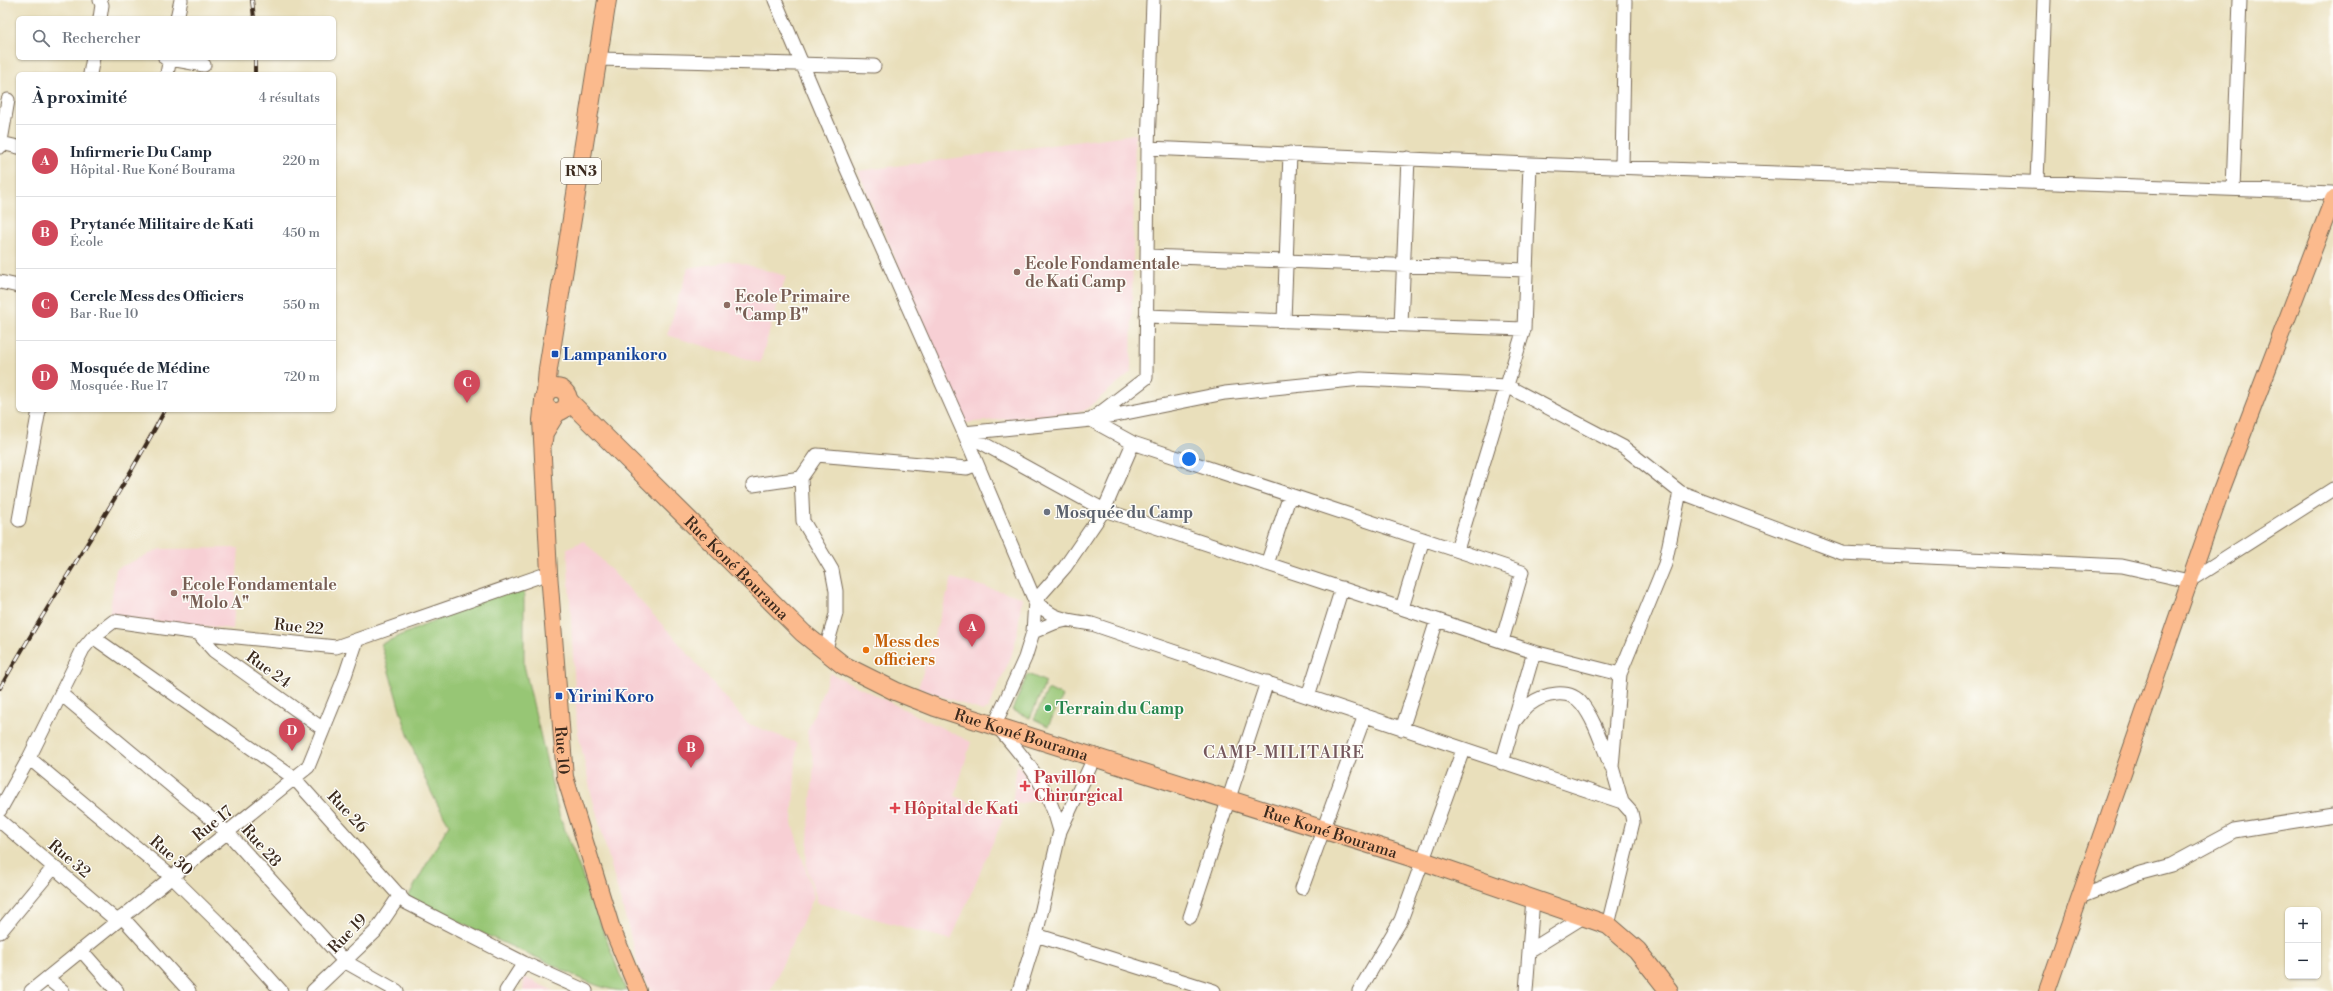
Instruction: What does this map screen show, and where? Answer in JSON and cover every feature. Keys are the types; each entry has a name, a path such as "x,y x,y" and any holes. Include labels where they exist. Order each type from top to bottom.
{"highway":[{"name":"Rue Koné Bourama","path":"544,396 607,0"},
{"name":"Rue Koné Bourama","path":"553,342 555,363 563,404 592,425 825,652 843,665 895,691 935,707 995,724 1422,861 1608,925 1620,933 1637,950 1668,991"},
{"path":"544,396 555,388 563,404"}],"main road":[{"path":"2047,991 2189,581 2240,440 2333,199"},
{"name":"Rue 10","path":"544,396 541,420 549,573 565,777 611,926 638,991"},
{"name":"Rue 10","path":"543,450 546,433 563,404"}],"street":[{"path":"100,0 102,5 100,16"},
{"path":"178,16 181,0"},
{"path":"775,0 964,433 1035,600 1046,612 1069,620 1092,624 1267,682 1502,764 1622,802"},
{"path":"1091,420 1146,378 1148,148 1153,0"},
{"path":"1622,166 1625,0"},
{"path":"2037,182 2044,0"},
{"path":"2233,189 2240,0"},
{"path":"598,59 874,66"},
{"path":"90,72 93,60"},
{"path":"167,72 168,60"},
{"path":"178,60 204,65"},
{"path":"8,100 0,145 16,147"},
{"path":"1148,148 1530,164 1622,166 2333,193"},
{"path":"1284,321 1290,153"},
{"path":"1402,325 1408,158"},
{"path":"1457,550 1524,329 1530,164"},
{"path":"1147,256 1526,270"},
{"path":"0,282 16,286"},
{"path":"1146,316 1524,329"},
{"path":"964,433 1091,420 1225,394 1361,379 1507,386 1623,446 1680,492 1842,553 2122,566 2189,581 2333,489"},
{"path":"19,520 39,412"},
{"path":"1091,420 1133,443 1522,572 1502,641"},
{"path":"964,433 1104,510 1534,652 1620,674"},
{"path":"1060,831 1049,795 1026,760 995,724 1025,658 1033,632 1035,600 1065,567 1104,510 1133,443"},
{"path":"825,652 836,614 836,591 832,570 803,521 801,478 817,455 966,468 977,464"},
{"path":"753,485 801,478"},
{"path":"1612,767 1620,674 1665,564 1680,492"},
{"path":"1268,564 1290,495"},
{"path":"1402,608 1423,539"},
{"name":"Rue 22","path":"0,810 29,758 83,649 93,637 114,621 198,633 336,647 549,573"},
{"path":"1309,692 1342,588"},
{"path":"1033,632 1054,623 1069,620"},
{"path":"1402,729 1436,620"},
{"name":"Rue 24","path":"198,633 214,651 323,729"},
{"name":"Rue 26","path":"93,637 294,778 405,902 524,964 586,991"},
{"name":"Rue 17","path":"31,991 308,767 357,640"},
{"path":"1502,764 1534,652"},
{"path":"1190,917 1267,682"},
{"path":"1514,724 1530,704 1553,693 1567,694 1581,703 1591,718 1612,767 1622,802 1631,812 1633,822 1608,925"},
{"name":"Rue 28","path":"61,694 227,832 344,961 397,991"},
{"path":"1302,888 1365,716"},
{"path":"1359,991 1401,920 1463,750"},
{"path":"1019,991 1036,935 1060,831 1095,756"},
{"name":"Rue 30","path":"29,758 172,876 230,934 281,991"},
{"path":"1055,811 1070,808"},
{"path":"2080,896 2141,873 2170,865 2234,831 2333,815"},
{"name":"Rue 32","path":"0,821 54,867 120,919 189,991"},
{"path":"0,932 54,867"},
{"name":"Rue 19","path":"313,991 375,932 400,895"},
{"path":"1526,991 1533,898"},
{"path":"1529,951 1585,916"},
{"path":"1036,935 1214,991"},
{"path":"81,950 116,991"},
{"path":"506,991 524,964"},
{"path":"515,991 516,975"},
{"path":"47,978 63,991"},
{"path":"1178,980 1187,991"}],"shaded area":[{"name":"Ecole Fondamentale de Kati Camp","path":"1135,134 1131,372 1084,411 965,423 858,171"},
{"name":"Ecole Primaire \"Camp B\"","path":"734,261 786,276 760,363 667,335 688,268"},
{"path":"584,541 672,635 747,723 797,743 792,823 814,897 770,991 651,991 640,971 591,793 577,727 567,548"},
{"name":"Ecole Fondamentale \"Molo A\"","path":"239,548 233,629 109,617 116,569 160,549"},
{"path":"952,578 1022,597 1017,636 1011,657 988,709 983,711 918,688"},
{"name":"Hôpital de Kati","path":"830,673 971,742 955,796 1003,819 951,940 818,903 806,866 814,762 807,732"},
{"name":"Pavillon Chirurgical","path":"1017,764 1038,791 1041,799 1012,805"},
{"path":"524,977 554,991 523,991"}],"green space":[{"path":"524,582 524,665 559,814 626,991 606,988 586,981 460,923 408,897 449,824 426,781 417,759 401,713 381,644"},
{"path":"1028,674 1046,682 1030,718 1012,710"},
{"name":"Terrain du Camp","path":"1048,689 1063,696 1048,726 1034,719"}],"railway":[{"path":"252,0 254,16"},
{"path":"255,60 255,72"},
{"path":"0,688 41,618 126,480 164,412"}],"place":[{"name":"Ecole Fondamentale de Kati Camp","path":"1017,272"},
{"name":"Ecole Primaire \"Camp B\"","path":"727,305"},
{"name":"Lampanikoro","path":"555,354"},
{"name":"Cercle Mess des Officiers","path":"467,403"},
{"name":"Mosquée du Camp","path":"1047,512"},
{"name":"Ecole Fondamentale \"Molo A\"","path":"174,593"},
{"name":"Infirmerie Du Camp","path":"972,647"},
{"name":"Mess des officiers","path":"866,650"},
{"name":"Yirini Koro","path":"559,696"},
{"name":"Terrain du Camp","path":"1048,708"},
{"name":"Mosquée de Médine","path":"292,751"},
{"name":"Prytanée Militaire de Kati","path":"691,768"},
{"name":"Pavillon Chirurgical","path":"1025,786"},
{"name":"Hôpital de Kati","path":"895,808"}],"district":[{"name":"CAMP-MILITAIRE","path":"1284,752"}]}
